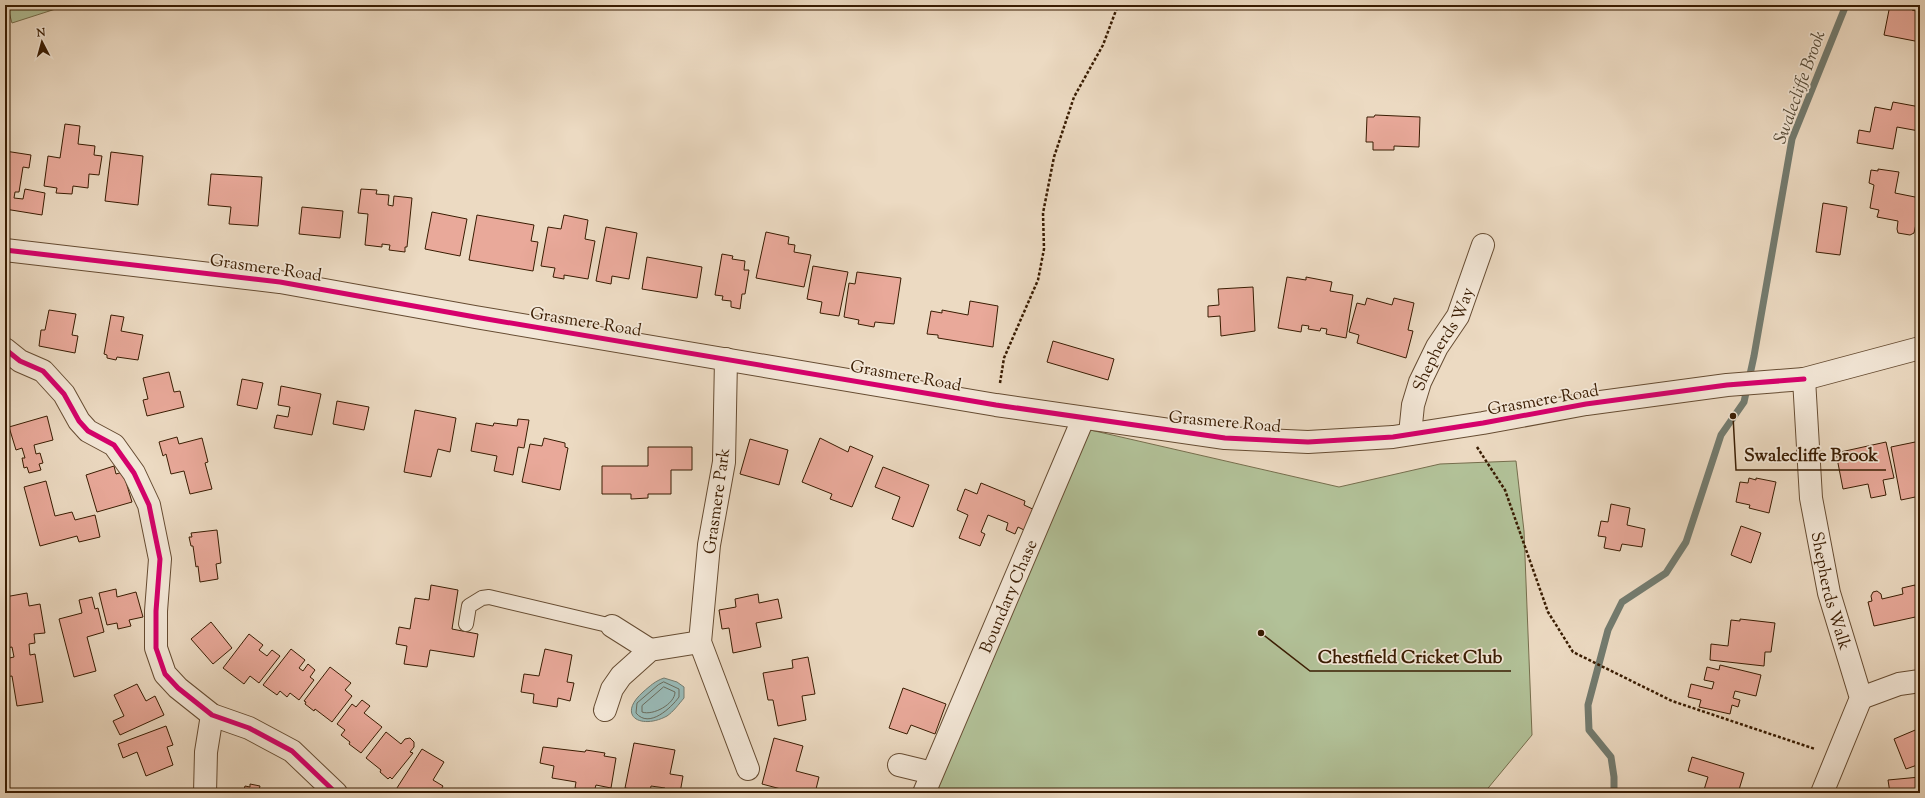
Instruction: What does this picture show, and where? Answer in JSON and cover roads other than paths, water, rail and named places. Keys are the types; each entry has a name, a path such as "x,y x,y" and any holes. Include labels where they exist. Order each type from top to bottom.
{"street":[{"name":"Shepherds Way","path":"1410,434 1413,405 1420,382 1437,347 1458,316 1483,245"},
{"name":"Grasmere Road","path":"5,250 280,282 475,317 726,358 996,405 1083,419 1225,438 1308,442 1393,437 1586,404 1727,386 1804,379 1920,348"},
{"path":"5,349 20,361 42,371 64,394 83,426 88,431 114,445 134,473 149,505 160,559 156,611 156,648 165,674 178,688 212,715 249,728 292,751 336,793"},
{"name":"Grasmere Park","path":"726,358 724,462 709,545 700,642 748,769"},
{"name":"Shepherds Walk","path":"1804,379 1813,505 1829,593 1861,698"},
{"name":"Boundary Chase","path":"899,765 928,783 1083,419"},
{"path":"612,626 650,650"},
{"path":"605,710 612,689 621,676 650,650 700,642"},
{"path":"1822,793 1861,698 1899,684 1920,681"},
{"path":"205,793 206,752 212,715"}],"lane":[{"path":"466,624 469,606 482,598 489,597 612,626"}],"water":[{"path":"664,678 677,682 684,687 684,698 667,716 648,722 635,718 632,714 632,708 635,700 650,686"}],"waterway":[{"name":"Swalecliffe Brook","path":"1614,793 1614,777 1611,757 1589,730 1588,705 1608,630 1622,602 1666,573 1686,542 1721,435 1744,402 1754,356 1792,139 1846,5"}],"place":[{"name":"Swalecliffe Brook","path":"1733,416"},
{"name":"Chestfield Cricket Club","path":"1261,633"}]}
